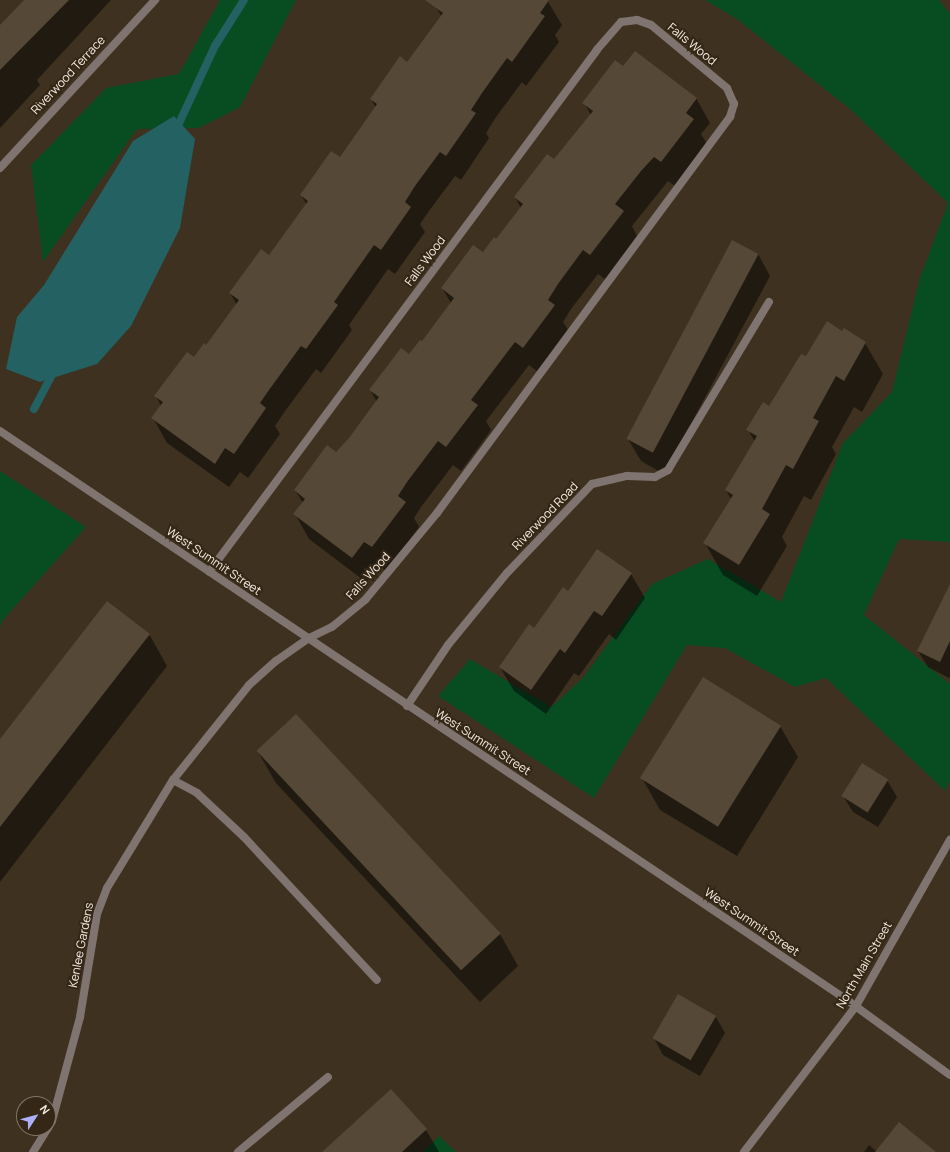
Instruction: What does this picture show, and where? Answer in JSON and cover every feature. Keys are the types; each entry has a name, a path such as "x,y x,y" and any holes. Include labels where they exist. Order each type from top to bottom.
{"street":[{"name":"Riverwood Terrace","path":"0,168 155,0"},
{"name":"Falls Wood","path":"209,572 597,50 621,22 637,20 651,25 728,88 734,104 730,117 437,513 365,600 332,627 307,639"},
{"name":"Riverwood Road","path":"407,706 448,645 507,574 592,484 627,476 655,477 668,470 768,302"},
{"name":"West Summit Street","path":"0,431 307,639 856,1006 950,1075"},
{"name":"Kenlee Gardens","path":"56,1106 80,1017 97,914 107,888 173,780 249,684 307,639"},
{"path":"173,780 197,793 244,838 377,980"},
{"name":"North Main Street","path":"744,1152 856,1006 950,840"},
{"path":"238,1152 328,1077"},
{"name":"Kenlee Gardens","path":"33,1152 43,1136"}],"green space":[{"path":"220,0 296,0 240,107 199,128 137,129 43,262 31,165 106,88 179,74"},
{"path":"705,0 939,0 950,14 950,542 899,539 864,615 950,684 950,780 945,791 826,678 795,687 725,648 687,645 594,798 438,696 470,659 551,707 582,679 652,584 708,559 781,602 843,443 892,392 920,278 948,203 850,109 737,19"},
{"path":"0,471 86,527 2,621 0,629"},
{"path":"439,1136 456,1152 423,1152"}],"water":[{"path":"174,116 195,139 180,228 131,326 97,364 40,382 6,369 17,317 44,285 133,141"}],"building":[{"path":"24,0 69,0 0,70 0,25"},
{"path":"425,0 549,0 540,13 545,16 512,62 507,58 482,93 471,110 476,113 446,156 440,152 415,186 405,202 411,207 381,250 374,245 334,302 338,305 306,349 301,346 269,390 260,403 266,408 234,454 225,448 215,464 151,418 163,402 154,396 187,352 194,357 204,343 206,345 239,300 229,293 261,249 269,255 308,201 300,195 331,151 340,157 377,104 370,99 400,56 407,62 443,13"},
{"path":"635,51 697,98 686,113 694,119 661,162 654,157 615,204 624,211 590,255 583,250 558,284 548,300 555,305 523,348 515,342 471,400 478,405 446,447 438,441 398,496 406,502 372,547 364,542 352,558 293,514 305,499 294,490 327,445 336,452 349,438 379,397 369,390 401,348 409,354 420,340 422,341 454,298 441,288 473,245 483,252 494,237 496,239 523,204 514,197 547,154 554,159 593,111 582,103 615,60 623,66"},
{"path":"732,240 758,254 653,453 626,439"},
{"path":"827,321 842,331 844,328 866,342 844,381 836,376 813,418 819,421 793,469 786,465 762,509 770,514 739,565 703,543 733,495 725,490 757,436 746,430 763,402 769,406 801,354 806,356"},
{"path":"597,549 632,573 602,616 594,611 565,653 560,649 531,690 499,667 529,624 534,628 563,587 568,591"},
{"path":"950,584 950,641 940,662 917,651"},
{"path":"107,601 150,634 0,827 0,739"},
{"path":"703,677 781,726 718,827 640,778"},
{"path":"296,714 501,933 461,970 257,751"},
{"path":"862,763 888,779 868,813 841,796"},
{"path":"678,994 716,1016 691,1060 652,1038"},
{"path":"391,1089 427,1129 402,1152 322,1152"},
{"path":"899,1122 936,1152 875,1152"}],"waterway":[{"path":"175,132 215,46 244,0"},
{"path":"34,409 54,371"}]}
